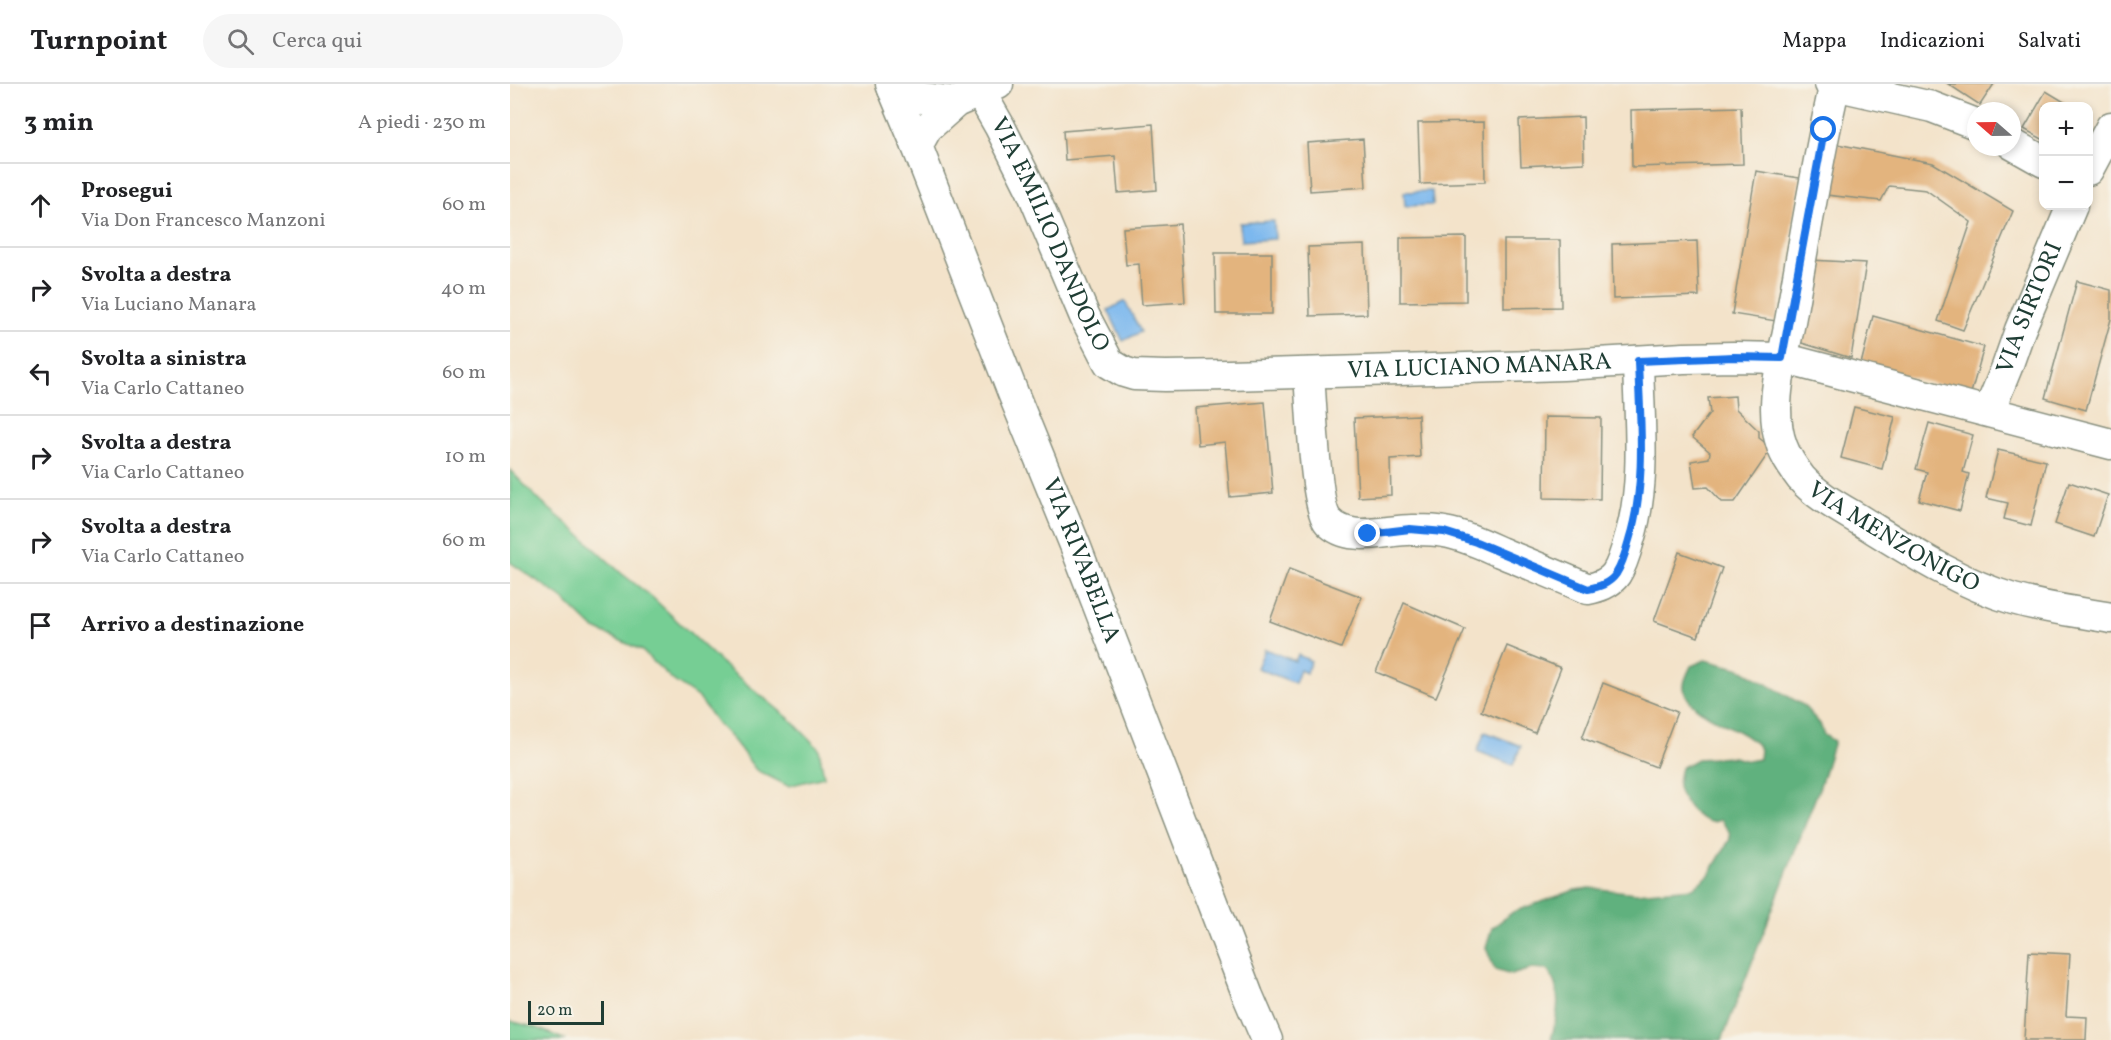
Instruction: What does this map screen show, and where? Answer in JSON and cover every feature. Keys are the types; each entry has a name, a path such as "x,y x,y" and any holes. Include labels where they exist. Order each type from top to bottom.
{"street":[{"path":"1833,84 1932,107 1967,121"},
{"name":"VIA MENZONIGO","path":"1833,84 1782,358 1777,422 1782,446 1801,478 1823,497 1914,554 1982,587 2012,598 2047,607 2111,618"},
{"path":"892,87 914,97 978,93"},
{"name":"VIA RIVABELLA","path":"892,87 1079,556 1267,1040"},
{"path":"917,146 927,128 978,93"},
{"name":"VIA EMILIO DANDOLO","path":"978,93 1000,127 1031,189 1085,317 1109,363 1124,372"},
{"path":"2093,161 2111,127"},
{"path":"2021,149 2039,160"},
{"name":"VIA SIRTORI","path":"1989,411 2070,210"},
{"name":"VIA LUCIANO MANARA","path":"1124,372 1134,375 1165,376 1309,373 1694,357 1782,358 2111,444"},
{"path":"1309,373 1315,456 1322,507 1328,521 1340,529 1368,534 1410,529 1444,532 1476,542 1588,589 1602,586 1616,575 1626,553 1634,526 1639,500 1641,468 1638,361"}],"green space":[{"path":"510,470 541,502 621,573 652,597 726,667 791,720 819,749 824,777 788,786 756,770 699,698 674,681 641,650 593,628 561,597 510,562"},
{"path":"1705,660 1741,669 1803,705 1820,724 1824,735 1834,741 1820,786 1722,1040 1551,1040 1558,1004 1556,986 1552,978 1547,970 1531,969 1511,975 1495,970 1486,948 1492,928 1513,912 1575,890 1590,888 1636,893 1693,888 1709,875 1730,839 1729,831 1720,820 1710,822 1700,818 1686,803 1678,787 1681,768 1697,759 1733,757 1748,761 1759,759 1760,749 1743,734 1695,707 1688,698 1684,688 1687,674 1691,666"},
{"path":"510,1021 537,1028 566,1040 510,1040"}],"water":[{"path":"1432,191 1433,205 1405,206 1404,192"},
{"path":"1274,221 1275,239 1241,241 1240,223"},
{"path":"1125,301 1141,332 1123,341 1108,310"},
{"path":"1265,649 1295,661 1298,655 1311,661 1306,673 1300,670 1295,683 1257,668"},
{"path":"1485,732 1521,746 1513,765 1477,751"}],"building":[{"path":"1948,84 1994,84 1982,102 1975,102"},
{"path":"2046,91 2064,102 2040,102"},
{"path":"2039,103 2039,137 2024,129"},
{"path":"1741,107 1743,164 1632,167 1631,110"},
{"path":"1583,117 1584,163 1521,166 1519,120"},
{"path":"1484,122 1485,182 1420,184 1418,123"},
{"path":"1153,124 1157,190 1118,193 1115,156 1065,160 1063,131"},
{"path":"1363,139 1366,187 1310,191 1307,143"},
{"path":"1837,144 1933,163 2013,211 1963,330 1938,321 1971,222 1926,190 1889,186 1881,201 1826,195"},
{"path":"1756,171 1800,178 1776,321 1732,314"},
{"path":"1180,224 1185,302 1142,305 1139,264 1126,265 1123,228"},
{"path":"1466,237 1466,301 1400,302 1400,238"},
{"path":"1504,240 1560,240 1561,307 1504,308"},
{"path":"1697,241 1699,296 1613,299 1612,244"},
{"path":"1365,245 1367,314 1310,316 1308,247"},
{"path":"1215,253 1272,253 1272,314 1216,314"},
{"path":"1810,260 1866,263 1851,358 1795,341"},
{"path":"2077,281 2111,290 2111,319 2086,410 2045,398"},
{"path":"1873,316 1984,347 1971,393 1861,364"},
{"path":"1735,396 1736,409 1759,431 1759,438 1772,448 1735,502 1722,502 1708,487 1695,488 1691,461 1709,458 1710,452 1692,437 1710,413 1708,398"},
{"path":"1265,402 1273,493 1230,497 1225,442 1198,445 1195,408"},
{"path":"1854,407 1895,417 1882,469 1841,458"},
{"path":"1418,415 1420,457 1390,459 1391,495 1358,497 1354,418"},
{"path":"1545,417 1601,418 1600,499 1544,498"},
{"path":"1929,423 1973,435 1963,472 1969,474 1960,511 1919,500 1927,472 1916,469"},
{"path":"1998,450 2046,461 2031,526 2004,519 2008,503 1986,498"},
{"path":"2069,482 2108,495 2094,537 2055,524"},
{"path":"1679,552 1722,568 1698,637 1654,621"},
{"path":"1289,569 1362,597 1341,648 1270,621"},
{"path":"1404,603 1465,629 1436,697 1376,672"},
{"path":"1507,646 1561,668 1535,733 1481,711"},
{"path":"1603,683 1677,712 1656,767 1582,738"},
{"path":"2029,952 2070,954 2066,1016 2087,1017 2086,1040 2024,1040"}],"route":[{"path":"1368,534 1410,529 1444,532 1476,542 1588,589 1602,586 1616,575 1626,553 1639,500 1641,468 1638,361 1684,358 1782,358 1824,130"}]}
